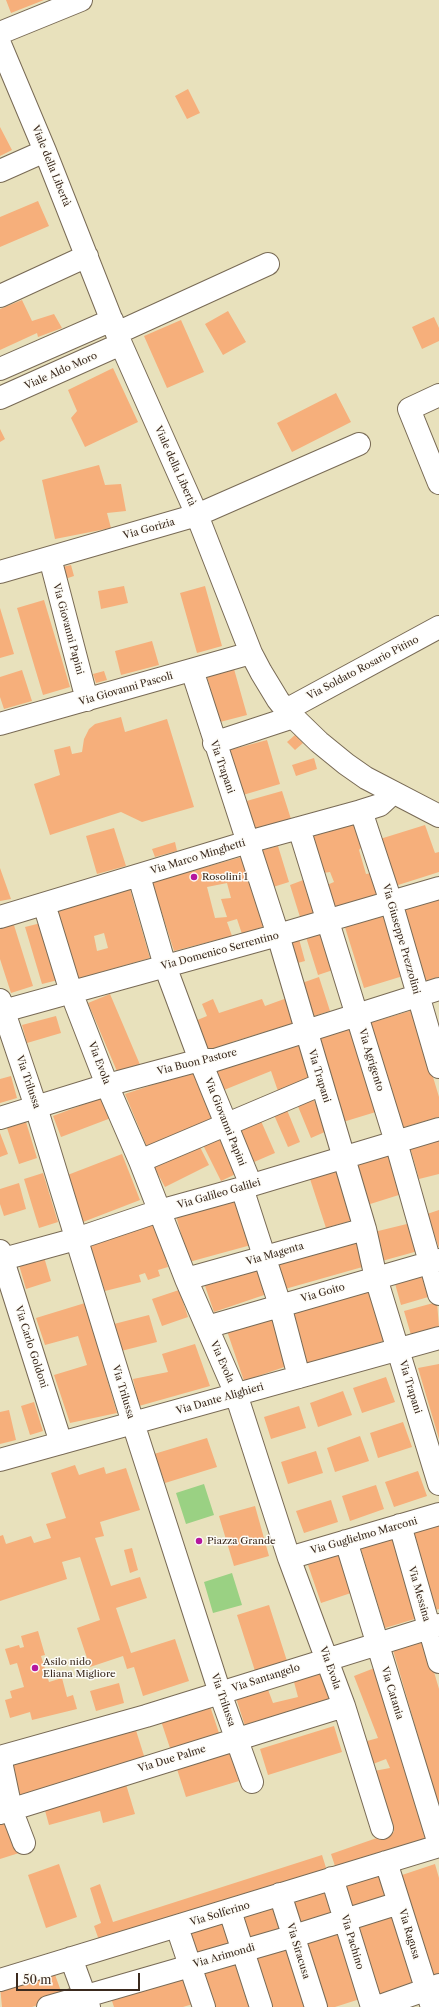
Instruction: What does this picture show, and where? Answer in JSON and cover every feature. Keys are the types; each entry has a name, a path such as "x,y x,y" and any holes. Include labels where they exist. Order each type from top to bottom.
{"street":[{"path":"0,33 81,0"},
{"name":"Viale della Libertà","path":"0,44 46,151 117,332 197,515 251,653 278,700 290,713 346,764 366,778 393,793 434,807"},
{"path":"0,171 46,151"},
{"path":"0,296 87,256"},
{"path":"0,369 117,332 268,264"},
{"name":"Viale Aldo Moro","path":"0,398 117,332"},
{"path":"439,395 409,409 439,483"},
{"name":"Via Gorizia","path":"0,572 197,515 359,444"},
{"name":"Via Giovanni Papini","path":"50,558 87,700"},
{"name":"Via Soldato Rosario Pitino","path":"214,743 290,713 439,627"},
{"name":"Via Giovanni Pascoli","path":"0,724 251,653"},
{"name":"Via Trapani","path":"192,670 214,743 278,935 365,1229 376,1278 439,1484"},
{"name":"Via Marco Minghetti","path":"0,917 248,842 361,811 380,805 393,793"},
{"name":"Via Giuseppe Prezzolini","path":"361,811 391,902 439,1067"},
{"name":"Via Agrigento","path":"299,828 434,1261 439,1294"},
{"name":"Via Giovanni Papini","path":"139,876 165,966 200,1060 228,1124 247,1187 264,1257 280,1305 300,1377"},
{"name":"Via Domenico Serrentino","path":"1,1007 71,992 278,935 439,888"},
{"name":"Via Evola","path":"44,904 71,992 107,1085 140,1161 186,1279 236,1394 289,1558 344,1706 382,1828"},
{"name":"Via Buon Pastore","path":"0,1118 107,1085 200,1060 215,1060 306,1030 418,997 439,989"},
{"name":"Via Trilussa","path":"1,1007 36,1107 133,1423 220,1693 252,1782"},
{"path":"140,1161 322,1084"},
{"name":"Via Galileo Galilei","path":"1,1257 76,1240 159,1211 247,1187 439,1129"},
{"name":"Via Magenta","path":"186,1279 365,1229"},
{"name":"Via Carlo Goldoni","path":"1,1257 61,1443"},
{"name":"Via Goito","path":"207,1327 434,1261"},
{"name":"Via Dante Alighieri","path":"0,1460 439,1338"},
{"name":"Via Guglielmo Marconi","path":"289,1558 439,1514"},
{"name":"Via Messina","path":"400,1525 434,1627 439,1662"},
{"name":"Via Catania","path":"346,1541 439,1845"},
{"name":"Via Santangelo","path":"0,1757 220,1693 434,1627"},
{"name":"Via Due Palme","path":"6,1811 344,1706"},
{"path":"0,1757 6,1811 24,1843"},
{"name":"Via Solferino","path":"0,1980 230,1911 439,1845"},
{"name":"Via Ragusa","path":"386,1862 399,1903 432,1994"},
{"name":"Via Pachino","path":"332,1878 372,2007"},
{"name":"Via Siracusa","path":"280,1894 316,2007"},
{"name":"Via Arimondi","path":"48,2007 87,2002 191,1965 294,1936 399,1903"},
{"path":"230,1911 261,2007"},
{"path":"177,1927 204,2007"},
{"path":"71,1958 87,2002"},
{"path":"377,2007 432,1994"}],"green space":[{"path":"204,1484 214,1515 186,1524 176,1493"},
{"path":"232,1573 242,1605 213,1613 204,1582"}],"building":[{"path":"6,0 44,0 11,13"},
{"path":"188,89 200,113 187,119 175,96"},
{"path":"0,127 12,150 0,156"},
{"path":"38,201 49,226 0,247 0,217"},
{"path":"22,300 32,321 54,314 62,328 38,337 37,333 0,350 0,309"},
{"path":"228,311 246,342 223,355 205,324"},
{"path":"434,317 439,328 439,341 422,349 412,327"},
{"path":"181,320 204,372 167,388 144,336"},
{"path":"113,368 138,422 85,447 71,418 77,411 68,390"},
{"path":"336,393 351,422 292,452 277,423"},
{"path":"0,429 5,439 0,442"},
{"path":"99,465 105,485 121,484 126,511 107,513 111,528 55,539 42,480"},
{"path":"71,565 74,576 65,579 62,567"},
{"path":"124,586 128,603 101,609 98,591"},
{"path":"205,586 222,646 197,653 180,593"},
{"path":"44,600 70,687 43,695 17,608"},
{"path":"0,608 14,654 0,658"},
{"path":"152,641 159,665 121,675 115,651"},
{"path":"234,669 247,715 220,722 207,677"},
{"path":"22,670 32,701 4,709 0,697 0,677"},
{"path":"104,671 107,680 96,683 93,674"},
{"path":"121,717 125,732 167,719 194,807 142,822 121,812 50,835 34,784 60,775 54,750 70,746 72,754 82,752 84,739 89,729 95,724"},
{"path":"295,735 303,743 295,750 287,742"},
{"path":"267,740 280,784 243,795 230,750"},
{"path":"314,758 317,769 296,776 292,765"},
{"path":"282,791 291,819 251,831 243,802"},
{"path":"357,823 364,844 359,850 366,874 372,873 379,895 334,909 327,885 334,882 330,872 323,873 311,835"},
{"path":"425,825 435,853 439,852 439,872 395,886 380,839"},
{"path":"114,828 126,866 97,874 86,836"},
{"path":"175,842 177,851 155,857 152,849"},
{"path":"278,846 289,882 270,888 259,851"},
{"path":"245,856 265,926 242,934 237,919 227,922 232,936 174,951 152,882","holes":["227,883 231,898 221,899 227,917 215,918 207,887"]},
{"path":"0,868 11,899 0,901"},
{"path":"306,879 316,912 300,917 290,885"},
{"path":"130,889 150,958 77,979 57,910","holes":["104,933 108,948 97,951 94,936"]},
{"path":"439,897 439,977 424,981 402,908"},
{"path":"383,912 403,976 364,988 344,924"},
{"path":"13,922 33,986 11,993 0,959 0,926"},
{"path":"41,923 58,980 42,984 25,927"},
{"path":"324,931 336,969 318,975 306,937"},
{"path":"299,939 305,961 294,964 287,942"},
{"path":"319,977 330,1011 311,1017 299,984"},
{"path":"110,994 141,1067 119,1076 88,1003"},
{"path":"287,998 294,1023 232,1042 233,1046 209,1055 195,1021 207,1016 202,1004 213,999 219,1013 262,999 265,1006"},
{"path":"413,1010 439,1097 439,1117 401,1128 370,1023"},
{"path":"56,1016 61,1033 27,1043 22,1025"},
{"path":"352,1024 379,1111 343,1122 316,1035"},
{"path":"301,1040 311,1080 279,1094 271,1071 224,1090 216,1069"},
{"path":"197,1070 214,1123 147,1147 125,1094"},
{"path":"11,1076 17,1098 0,1103 0,1079"},
{"path":"103,1097 111,1118 61,1137 53,1116"},
{"path":"313,1098 327,1131 311,1138 297,1104"},
{"path":"287,1110 300,1142 288,1147 274,1115"},
{"path":"261,1121 275,1153 254,1162 240,1130"},
{"path":"26,1122 37,1158 19,1164 7,1128"},
{"path":"0,1133 8,1154 0,1157"},
{"path":"224,1135 242,1171 221,1181 203,1145"},
{"path":"439,1139 439,1174 419,1179 410,1147"},
{"path":"199,1145 209,1165 165,1187 154,1167"},
{"path":"122,1154 140,1200 83,1222 65,1176"},
{"path":"389,1154 402,1194 367,1205 354,1165"},
{"path":"337,1171 353,1220 326,1228 310,1179"},
{"path":"43,1173 58,1222 39,1228 24,1179"},
{"path":"19,1183 26,1209 4,1216 0,1204 0,1189"},
{"path":"238,1199 251,1245 189,1262 176,1216"},
{"path":"439,1210 439,1248 427,1214"},
{"path":"155,1223 168,1267 158,1270 160,1276 148,1280 145,1273 139,1275 141,1282 105,1291 89,1244"},
{"path":"411,1223 418,1251 382,1261 374,1232"},
{"path":"358,1239 366,1266 285,1289 277,1262"},
{"path":"44,1257 51,1281 26,1289 19,1265"},
{"path":"258,1265 267,1294 214,1312 204,1283"},
{"path":"428,1271 435,1295 401,1305 394,1280"},
{"path":"374,1286 390,1339 307,1364 291,1310"},
{"path":"179,1290 188,1317 162,1326 152,1299"},
{"path":"437,1302 439,1327 411,1335 404,1311"},
{"path":"85,1303 117,1413 70,1423 54,1375 87,1365 78,1336 45,1345 36,1318"},
{"path":"149,1315 157,1342 121,1351 114,1324"},
{"path":"274,1316 290,1365 244,1381 227,1331"},
{"path":"195,1344 210,1386 139,1406 133,1379 168,1372 162,1354"},
{"path":"439,1364 439,1439 418,1368"},
{"path":"386,1377 395,1402 362,1413 353,1388"},
{"path":"343,1391 352,1415 318,1427 310,1403"},
{"path":"34,1402 43,1431 30,1435 21,1406"},
{"path":"299,1406 306,1428 271,1439 264,1417"},
{"path":"9,1410 16,1440 0,1444 0,1412"},
{"path":"403,1422 412,1447 378,1458 370,1433"},
{"path":"360,1436 369,1461 335,1472 327,1448"},
{"path":"207,1438 217,1467 165,1483 154,1454"},
{"path":"316,1451 323,1473 288,1484 281,1462"},
{"path":"75,1465 79,1475 104,1467 106,1474 126,1468 140,1510 100,1522 104,1536 95,1538 111,1586 140,1577 147,1598 116,1608 131,1653 175,1639 189,1681 143,1696 134,1667 127,1669 123,1656 90,1667 77,1628 100,1620 80,1557 62,1562 67,1579 0,1601 0,1536 3,1535 6,1544 31,1536 34,1543 51,1538 46,1524 66,1518 51,1473"},
{"path":"418,1471 427,1496 394,1507 385,1482"},
{"path":"376,1485 384,1509 350,1521 342,1496"},
{"path":"331,1500 338,1522 304,1533 296,1511"},
{"path":"255,1506 269,1556 234,1566 219,1516"},
{"path":"439,1523 439,1609 435,1610 413,1530"},
{"path":"393,1536 418,1618 385,1628 360,1546"},
{"path":"132,1548 138,1570 130,1573 124,1550"},
{"path":"341,1553 354,1592 321,1603 308,1565"},
{"path":"269,1605 287,1661 255,1671 237,1615"},
{"path":"38,1631 45,1655 41,1656 49,1682 62,1678 67,1697 73,1695 77,1709 32,1720 30,1712 10,1718 5,1700 12,1698 10,1691 24,1687 17,1663 10,1665 5,1649 19,1645 20,1648 24,1647 21,1636"},
{"path":"425,1641 439,1689 439,1808 393,1650"},
{"path":"377,1667 429,1839 336,1869 331,1854 394,1832 374,1771 390,1768 386,1759 373,1764 367,1741 378,1738 354,1676"},
{"path":"321,1672 331,1703 246,1729 236,1698 267,1687 273,1703 298,1697 294,1682"},
{"path":"119,1683 124,1703 96,1711 90,1691"},
{"path":"210,1706 220,1736 171,1751 161,1721"},
{"path":"134,1724 145,1759 17,1798 6,1763"},
{"path":"334,1726 342,1752 268,1775 260,1749"},
{"path":"229,1749 239,1781 186,1797 176,1766"},
{"path":"125,1781 135,1814 103,1823 100,1811 49,1825 44,1807"},
{"path":"9,1819 19,1853 0,1859 0,1822"},
{"path":"322,1855 327,1871 100,1943 94,1926 101,1923 90,1888 100,1884 113,1922"},
{"path":"59,1864 77,1917 46,1928 28,1875"},
{"path":"435,1864 439,1878 439,1977 434,1979 402,1875"},
{"path":"378,1870 387,1900 352,1910 344,1880"},
{"path":"322,1886 332,1915 301,1926 291,1897"},
{"path":"271,1902 280,1930 248,1941 239,1913"},
{"path":"391,1911 414,1984 380,1994 357,1922"},
{"path":"222,1919 230,1947 197,1956 189,1928"},
{"path":"335,1928 360,1999 335,2007 327,2007 303,1938"},
{"path":"284,1943 305,2007 270,2007 253,1953"},
{"path":"233,1958 249,2007 213,2007 201,1968"},
{"path":"53,1969 63,1997 32,2007 2,2007 0,1986"},
{"path":"184,1974 193,2004 183,2007 114,2007 110,1995"}],"place":[{"name":"Rosolini 1","path":"194,877"},
{"name":"Piazza Grande","path":"199,1541"},
{"name":"Asilo nido Eliana Migliore","path":"35,1668"}]}
